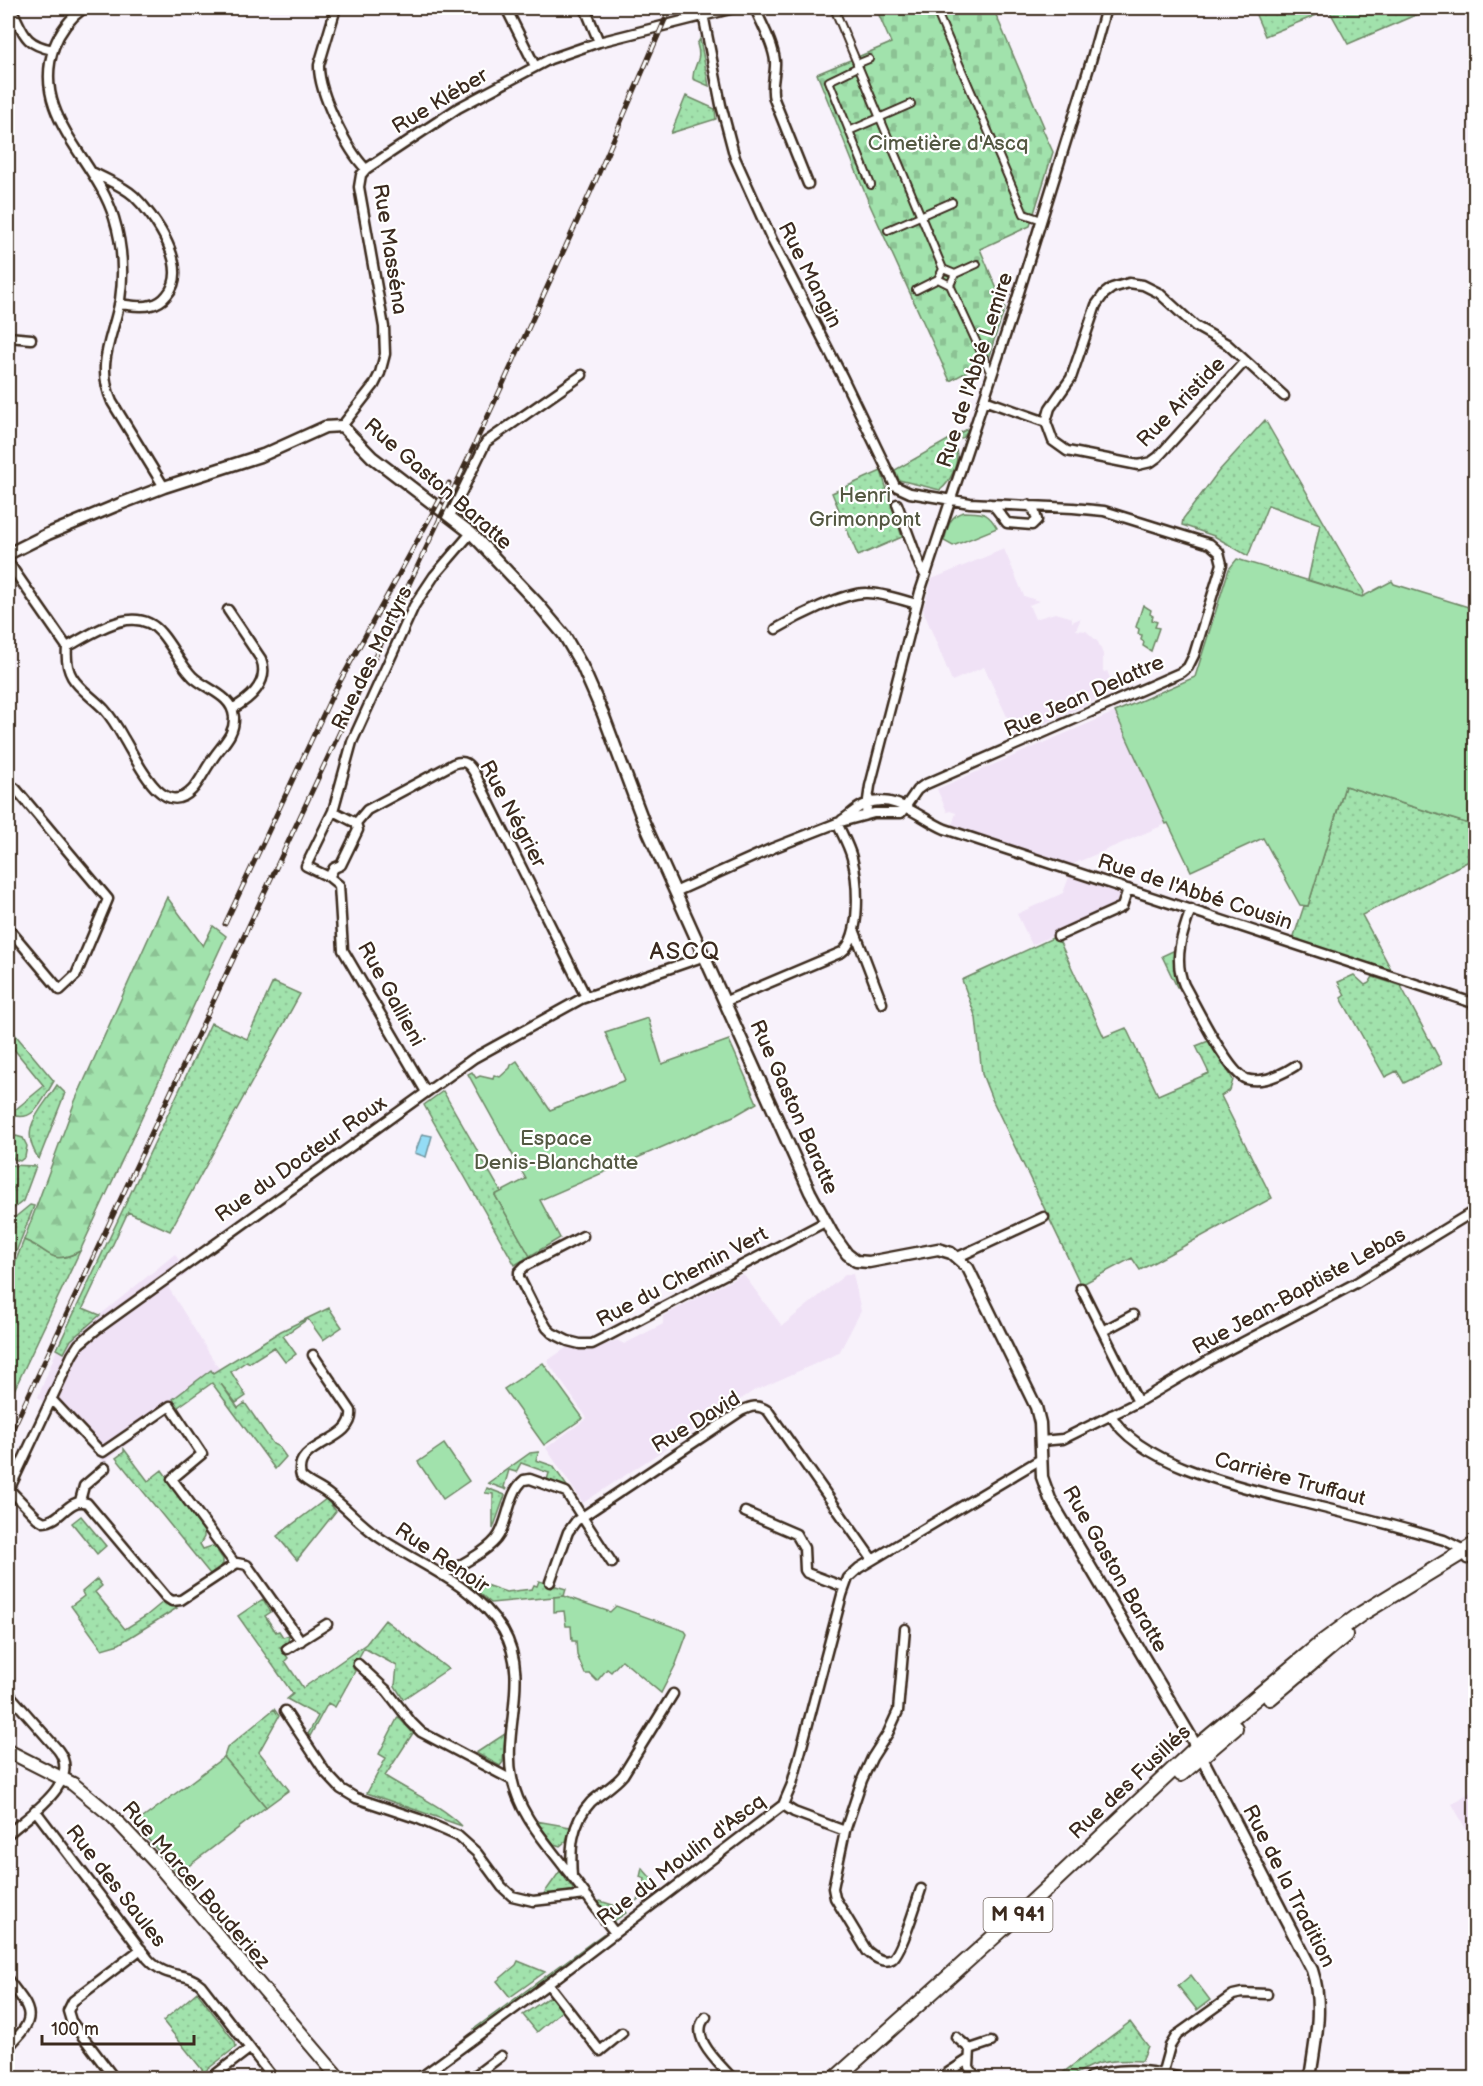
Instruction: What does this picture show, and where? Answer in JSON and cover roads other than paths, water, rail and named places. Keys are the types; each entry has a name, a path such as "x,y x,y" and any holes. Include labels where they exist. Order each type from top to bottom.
{"main road":[{"name":"Rue des Fusillés","path":"836,2079 1198,1753 1346,1624 1468,1555 1476,1544"},
{"name":"Rue Marcel Bouderiez","path":"8,1750 63,1778 102,1807 153,1859 339,2079"},
{"name":"Rue des Fusillés","path":"847,2079 945,1993 1198,1753"}],"street":[{"path":"11,8 29,41 34,45 53,50"},
{"path":"84,8 69,20 53,50 49,75 54,108 69,138 94,173 115,218 122,273 119,304 105,356 107,390 164,487"},
{"name":"Rue Masséna","path":"336,8 319,65 319,73 324,92 350,149 366,170 359,187 383,317 386,354 374,385 342,426"},
{"path":"507,8 535,66"},
{"path":"585,8 599,42"},
{"name":"Rue Kléber","path":"366,170 458,108 563,53 734,8"},
{"path":"754,8 774,53 775,72 772,90 774,99 808,184"},
{"path":"834,8 943,269 955,274"},
{"path":"935,8 1024,214 1042,220"},
{"name":"Rue de l'Abbé Lemire","path":"866,814 866,803 925,575 1042,220 1106,8"},
{"name":"Rue Mangin","path":"703,15 725,124 735,158 767,230 892,482 904,491 950,501"},
{"path":"869,59 829,81 871,185"},
{"path":"849,131 911,104"},
{"path":"94,173 126,190 141,204 165,237 174,269 169,293 158,303 147,306 119,304"},
{"path":"888,230 952,202"},
{"path":"950,285 955,274 977,264"},
{"path":"916,290 938,279 943,269"},
{"path":"938,279 950,285 992,376"},
{"path":"984,400 1046,422 1050,408 1071,378 1096,305 1104,294 1120,284 1136,283 1159,293 1195,326 1219,338 1284,396"},
{"path":"8,337 31,339"},
{"name":"Rue Aristide","path":"1046,422 1053,441 1067,451 1145,465 1158,457 1245,361"},
{"path":"450,516 486,442 582,375"},
{"path":"8,554 59,529 164,487 263,456 325,427 342,426"},
{"name":"Rue Gaston Baratte","path":"342,426 372,457 471,533 554,622 576,656 603,714 642,818 825,1222 847,1254 859,1262 938,1249 958,1257 968,1268 1031,1395 1038,1414 1043,1483 1058,1513 1198,1753"},
{"name":"Rue Jean Delattre","path":"906,808 917,790 924,785 1175,676 1188,667 1222,570 1222,560 1215,548 1113,513 1093,509 950,501"},
{"path":"897,504 925,575"},
{"path":"989,504 994,506 1007,523 1027,526 1032,525 1036,520 1034,510 1028,505"},
{"name":"Rue des Martyrs","path":"329,877 306,866 333,811 349,748 414,606 434,576 471,533"},
{"path":"8,562 67,646 67,662 71,677 108,714 150,783 165,796 176,798 192,790 232,732 234,720 232,709 221,696 192,676 159,630 147,622 133,620 117,622 67,646"},
{"path":"776,629 799,616 859,593 872,593 917,604"},
{"path":"228,610 261,659 264,668 261,682 253,694 232,709"},
{"name":"Rue Négrier","path":"356,823 367,810 453,764 464,761 468,763 586,997"},
{"path":"8,795 15,788 108,899 76,975 60,990 8,928"},
{"name":"Rue de l'Abbé Cousin","path":"866,803 885,801 906,808 945,829 1476,1004"},
{"path":"839,827 866,803"},
{"path":"675,892 773,848 839,827 866,814 880,812 899,814 906,808"},
{"path":"329,877 334,868 341,865 358,830 356,823 333,811"},
{"path":"839,827 850,850 855,872 855,932 882,1003"},
{"name":"Rue Gallieni","path":"329,877 337,882 340,889 342,945 346,955 426,1092"},
{"path":"1058,936 1122,907 1128,889"},
{"path":"1191,909 1180,939 1180,976 1229,1063 1239,1075 1253,1080 1273,1078 1295,1066"},
{"path":"726,1001 842,952 848,947 855,932"},
{"name":"Rue du Docteur Roux","path":"8,1490 76,1348 97,1329 474,1058 586,997 705,956"},
{"name":"Rue Jean-Baptiste Lebas","path":"1041,1441 1063,1439 1138,1402 1211,1359 1356,1283 1476,1210"},
{"path":"958,1257 1044,1217"},
{"name":"Rue du Chemin Vert","path":"583,1236 525,1266 519,1272 519,1277 547,1328 561,1338 585,1344 604,1338 825,1222"},
{"path":"1081,1288 1138,1402"},
{"path":"1103,1331 1133,1315"},
{"name":"Rue Renoir","path":"313,1355 351,1411 352,1417 347,1428 307,1454 301,1465 301,1476 309,1484 328,1494 381,1538 443,1575 488,1610 508,1642 516,1677 510,1758 512,1780 523,1811 615,1933"},
{"path":"51,1399 103,1452 170,1406 202,1454 172,1479 235,1564"},
{"name":"Rue David","path":"550,1582 568,1532 582,1516 741,1411 754,1406 761,1406 768,1411 872,1559"},
{"name":"Carrière Truffaut","path":"1111,1415 1118,1426 1142,1447 1199,1473 1259,1492 1444,1540 1455,1544 1468,1555"},
{"name":"Rue du Moulin d'Ascq","path":"420,2079 783,1805 789,1795 844,1587 853,1573 872,1559 1041,1459"},
{"path":"80,1501 84,1486 105,1468"},
{"path":"443,1575 494,1541 503,1526 515,1493 524,1480 530,1479 566,1492 612,1563"},
{"path":"8,1490 44,1522 53,1520 74,1502 80,1501 90,1505 170,1600 184,1599 235,1564 244,1563 250,1568 301,1641"},
{"path":"745,1512 796,1534 804,1548 805,1570 844,1587"},
{"path":"287,1649 327,1624"},
{"path":"904,1629 898,1711 866,1768 845,1831 833,1893 872,1956 884,1961 896,1957 921,1888"},
{"path":"358,1664 387,1691 421,1732 512,1780"},
{"path":"8,1693 61,1753 65,1765 63,1778 57,1790 8,1834"},
{"path":"572,1877 570,1852 572,1838 584,1811 613,1786 623,1774 672,1694"},
{"path":"285,1711 326,1773 341,1789 356,1798 453,1833 477,1853 502,1887 512,1896 533,1900 586,1895"},
{"name":"Rue de la Tradition","path":"1198,1753 1308,1960 1315,1980 1319,2011 1310,2079"},
{"path":"783,1805 794,1812 845,1831"},
{"name":"Rue des Saules","path":"35,1810 141,1949 160,1970 167,1974 194,1979 201,1985 273,2079"},
{"path":"551,1850 561,1850 572,1838"},
{"path":"114,2079 71,2021 68,2010 73,2001 141,1949"},
{"path":"8,1980 26,2005 29,2014 24,2031 8,2047"},
{"path":"548,1984 600,2051 622,2033"},
{"path":"1162,2075 1170,2046 1183,2030 1233,1995 1267,1994"},
{"path":"706,2017 701,2022 702,2042 732,2079"},
{"path":"956,2037 970,2049"},
{"path":"970,2049 991,2042"},
{"path":"211,2079 249,2049"},
{"path":"970,2049 969,2067 976,2079"},
{"path":"472,2079 501,2056"},
{"path":"943,2076 969,2059"},
{"path":"1090,2079 1124,2071 1139,2071 1177,2079"}],"water":[{"path":"422,1134 432,1136 426,1157 415,1153"}],"railway":[{"path":"8,1439 503,384 595,182 670,8"},
{"path":"225,924 331,698 449,483"}],"district":[{"name":"ASCQ","path":"685,951"}],"park label":[{"name":"Cimetière d'Ascq","path":"948,143"},
{"name":"Henri Grimonpont","path":"865,507"},
{"name":"Espace Denis-Blanchatte","path":"556,1150"}]}
